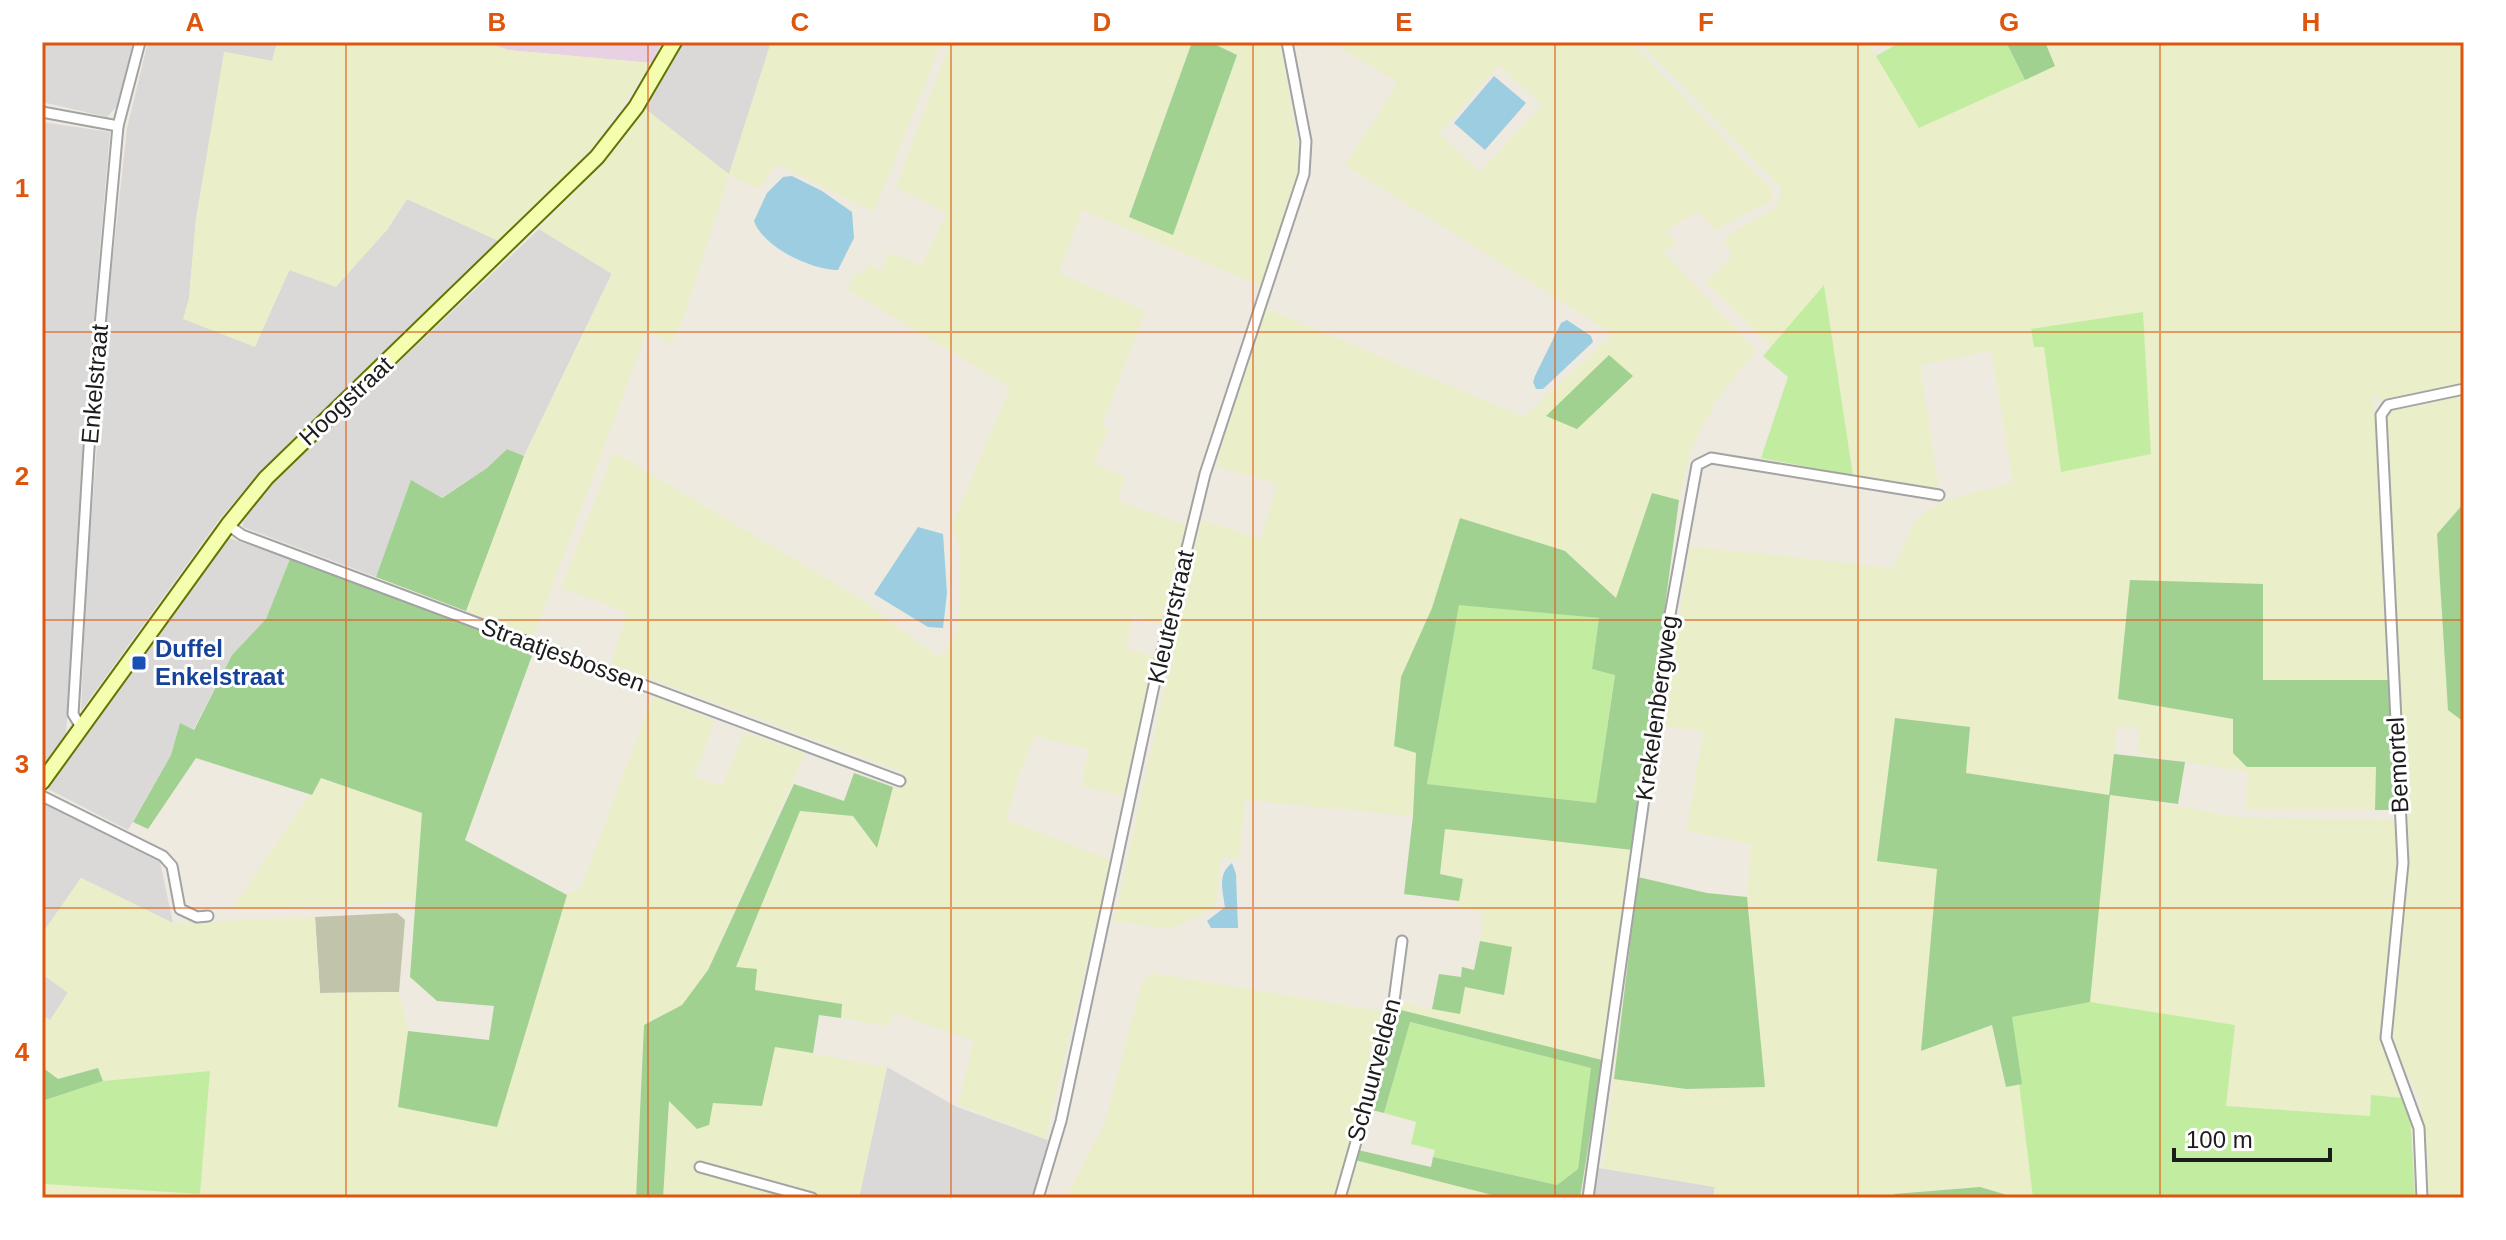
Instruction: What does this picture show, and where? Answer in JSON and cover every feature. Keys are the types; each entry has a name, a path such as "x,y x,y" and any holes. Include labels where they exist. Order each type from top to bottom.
{"street":[{"name":"Enkelstraat","path":"81,727 73,714 88,464 118,126 140,42"},
{"name":"Hoogstraat","path":"42,782 228,525 266,478 597,157 636,107 674,42"},
{"name":"Kleuterstraat","path":"1038,1198 1068,1090 1149,707 1205,474 1304,174 1306,141 1287,42"},
{"path":"42,112 118,126"},
{"name":"Bemortel","path":"2422,1198 2419,1128 2386,1038 2403,863 2381,415 2388,405 2464,389"},
{"name":"Krekelenbergweg","path":"1588,1198 1669,620 1697,465 1711,458 1939,495"},
{"name":"Straatjesbossen","path":"228,525 256,540 900,781"},
{"path":"42,796 163,856 172,866 180,909 197,917 208,916"},
{"name":"Schuurvelden","path":"1340,1198 1392,1016 1402,941"},
{"path":"700,1167 812,1198"}],"shaded area":[{"path":"42,42 133,42 118,105 107,117 42,102"},
{"path":"148,42 277,42 273,61 225,52 196,219 189,298 255,346 290,269 387,230 407,199 499,241 261,470 219,520 81,711 86,590 107,312 127,128"},
{"path":"277,42 486,42 508,50 652,63 590,151 499,241 407,199 387,230 336,287 289,270 255,347 183,319 189,298 196,219 224,52 272,61"},
{"path":"486,42 662,42 652,63 508,50"},
{"path":"680,42 771,42 729,175 643,107"},
{"path":"771,42 942,42 874,212 777,164 759,189 729,175 685,313 671,344 647,331 533,638 466,611 524,456 612,274 539,229 603,163 643,107 729,174"},
{"path":"950,42 1192,42 1129,216 1173,234 1237,56 1210,42 1281,42 1301,167 1261,286 1082,210 1059,273 1145,311 1102,425 1108,429 1094,464 1125,476 1118,501 1189,526 1162,624 1132,616 1126,649 1156,656 1123,796 1082,786 1088,749 1035,736 1019,774 1007,820 1111,860 1045,1139 958,1104 974,1041 894,1013 888,1026 841,1018 842,1004 754,990 736,967 800,811 853,816 877,848 893,787 902,772 611,664 627,612 561,588 614,452 864,601 936,656 945,653 957,630 960,602 959,548 952,525 1010,387 847,289 856,272 864,275 868,265 881,271 889,253 922,265 947,213 896,187"},
{"path":"1340,42 1631,42 1771,189 1771,201 1715,230 1699,211 1665,231 1677,243 1664,252 1756,351 1717,399 1690,452 1679,500 1652,493 1617,598 1565,551 1460,519 1432,608 1401,677 1416,752 1413,816 1245,800 1239,858 1221,857 1216,908 1170,929 1114,921 1201,520 1261,539 1277,484 1216,466 1265,308 1524,417 1613,334 1345,165 1394,90 1396,81 1340,48","holes":["1499,65 1542,105 1479,172 1439,133"]},
{"path":"1640,42 1868,42 1919,128 2055,66 2045,42 2464,42 2464,385 2381,401 2371,393 2376,422 2389,680 2263,680 2119,699 2233,719 2233,753 2247,767 2376,767 2375,810 2246,809 2247,772 2138,754 2139,729 2117,726 2110,794 2243,818 2395,820 2397,861 2383,1041 2403,1098 2371,1095 2370,1116 2225,1106 2235,1025 2090,1002 2110,795 1965,773 1970,727 1895,718 1877,860 1938,869 1921,1051 1992,1025 2005,1087 2022,1084 2033,1198 2017,1198 1980,1187 1894,1195 1894,1198 1713,1198 1715,1187 1603,1168 1614,1079 1686,1089 1765,1086 1747,897 1751,844 1687,831 1703,731 1663,726 1690,546 1893,568 1914,523 1926,512 1948,499 2013,483 1991,351 1920,365 1939,490 1853,476 1824,286 1771,347 1706,282 1733,255 1724,241 1732,232 1776,208 1782,189","holes":["2044,347 2151,454 2061,472"]},
{"path":"42,122 110,132 87,396 66,734 42,767"},
{"path":"539,229 612,273 524,456 507,449 487,468 441,498 411,481 376,577 243,527 243,517 266,489"},
{"path":"2464,393 2464,503 2437,534 2448,710 2464,722 2464,1198 2429,1198 2420,1098 2390,1040 2407,883 2384,415 2387,409"},
{"path":"229,538 290,559 266,619 232,655 193,730 180,724 171,755 128,830 48,789"},
{"path":"653,696 715,721 694,777 722,786 744,732 805,753 708,970 682,1005 644,1025 636,1198 42,1198 43,1184 200,1193 210,1071 103,1081 98,1068 58,1079 42,1067 42,1015 50,1020 68,993 42,974 42,934 81,878 173,923 315,917 320,993 399,992 408,1031 398,1107 497,1127 567,895 581,887"},
{"path":"321,778 422,813 416,901 231,910"},
{"path":"42,803 160,862 173,923 81,878 42,934"},
{"path":"1445,829 1633,850 1602,1060 1397,1010 1398,1002 1459,1014 1465,987 1504,995 1512,947 1480,941 1483,911 1457,909 1462,879 1440,875"},
{"path":"397,913 405,920 399,992 320,993 315,917"},
{"path":"1153,973 1380,1011 1385,1022 1336,1198 1081,1198 1068,1193 1105,1123 1142,981"},
{"path":"42,974 68,992 50,1021 42,1015"},
{"path":"774,1047 887,1067 859,1198 663,1198 669,1100 712,1103"},
{"path":"887,1067 957,1107 1048,1140 1033,1198 859,1198"},
{"path":"1355,1160 1504,1198 1344,1198"},
{"path":"1586,1166 1715,1187 1713,1198 1581,1198"}],"green space":[{"path":"1192,42 1210,42 1237,55 1173,235 1129,217"},
{"path":"1901,42 2006,42 2025,80 1919,128 1876,56"},
{"path":"2006,42 2045,42 2055,66 2025,80"},
{"path":"1824,285 1853,476 1761,458 1788,377 1763,356"},
{"path":"2143,312 2151,454 2061,472 2044,347 2034,347 2031,329"},
{"path":"1609,355 1633,376 1577,429 1546,416"},
{"path":"507,449 524,456 466,611 376,577 411,480 442,498 487,468"},
{"path":"1652,493 1679,500 1633,850 1445,829 1440,874 1463,879 1459,901 1404,894 1416,753 1394,746 1401,677 1432,608 1460,518 1565,551 1616,598","holes":["1459,605 1599,618 1592,669 1615,675 1596,803 1427,784"]},
{"path":"2464,503 2464,722 2448,710 2437,534"},
{"path":"290,559 534,650 465,840 567,895 497,1127 398,1107 408,1031 489,1040 494,1006 437,1001 410,977 422,813 321,778 312,795 196,758 148,829 133,822 171,755 180,723 194,730 232,655 266,619"},
{"path":"2130,580 2263,584 2263,680 2389,680 2397,810 2375,810 2376,767 2247,767 2233,753 2233,719 2118,699"},
{"path":"1459,604 1599,618 1592,669 1615,674 1596,803 1427,784"},
{"path":"1895,718 1970,727 1966,773 2109,795 2114,754 2185,762 2178,804 2110,795 2090,1002 2012,1017 2022,1084 2006,1087 1992,1025 1921,1051 1937,869 1877,861"},
{"path":"854,773 893,787 877,848 853,816 800,811 736,967 757,969 755,990 842,1004 841,1018 819,1015 813,1053 775,1047 762,1106 713,1103 709,1125 697,1129 669,1101 663,1198 636,1198 644,1025 682,1005 708,970 794,784 844,801"},
{"path":"1638,877 1707,893 1747,897 1765,1087 1686,1089 1614,1079"},
{"path":"1480,941 1512,947 1504,995 1465,987 1460,1014 1432,1009 1439,974 1461,977 1462,967 1474,970"},
{"path":"2090,1002 2235,1025 2226,1106 2370,1116 2371,1095 2403,1098 2410,1108 2415,1198 2033,1198 2011,1017"},
{"path":"1397,1009 1602,1060 1580,1198 1504,1198 1355,1160 1358,1150 1431,1167 1433,1157 1557,1185 1578,1169 1591,1068 1410,1022 1384,1113 1368,1109"},
{"path":"1409,1022 1592,1068 1578,1169 1557,1185 1433,1157 1435,1150 1411,1144 1416,1122 1384,1113"},
{"path":"42,1067 58,1079 98,1068 103,1081 42,1101"},
{"path":"210,1071 200,1194 44,1184 42,1187 42,1101 103,1081"},
{"path":"1980,1187 2017,1198 1894,1198 1894,1194"}],"water":[{"path":"1494,76 1526,103 1485,150 1454,123"},
{"path":"792,176 822,191 852,212 854,238 838,270 815,266 777,248 759,231 754,221 767,193 783,177"},
{"path":"1567,320 1591,336 1593,342 1543,389 1536,389 1533,382 1535,376 1561,323"},
{"path":"918,527 943,534 947,593 943,628 928,627 874,594"},
{"path":"1232,863 1236,874 1238,928 1211,928 1207,921 1225,907 1223,878"}],"place":[{"name":"Duffel Enkelstraat","path":"139,663"}]}
